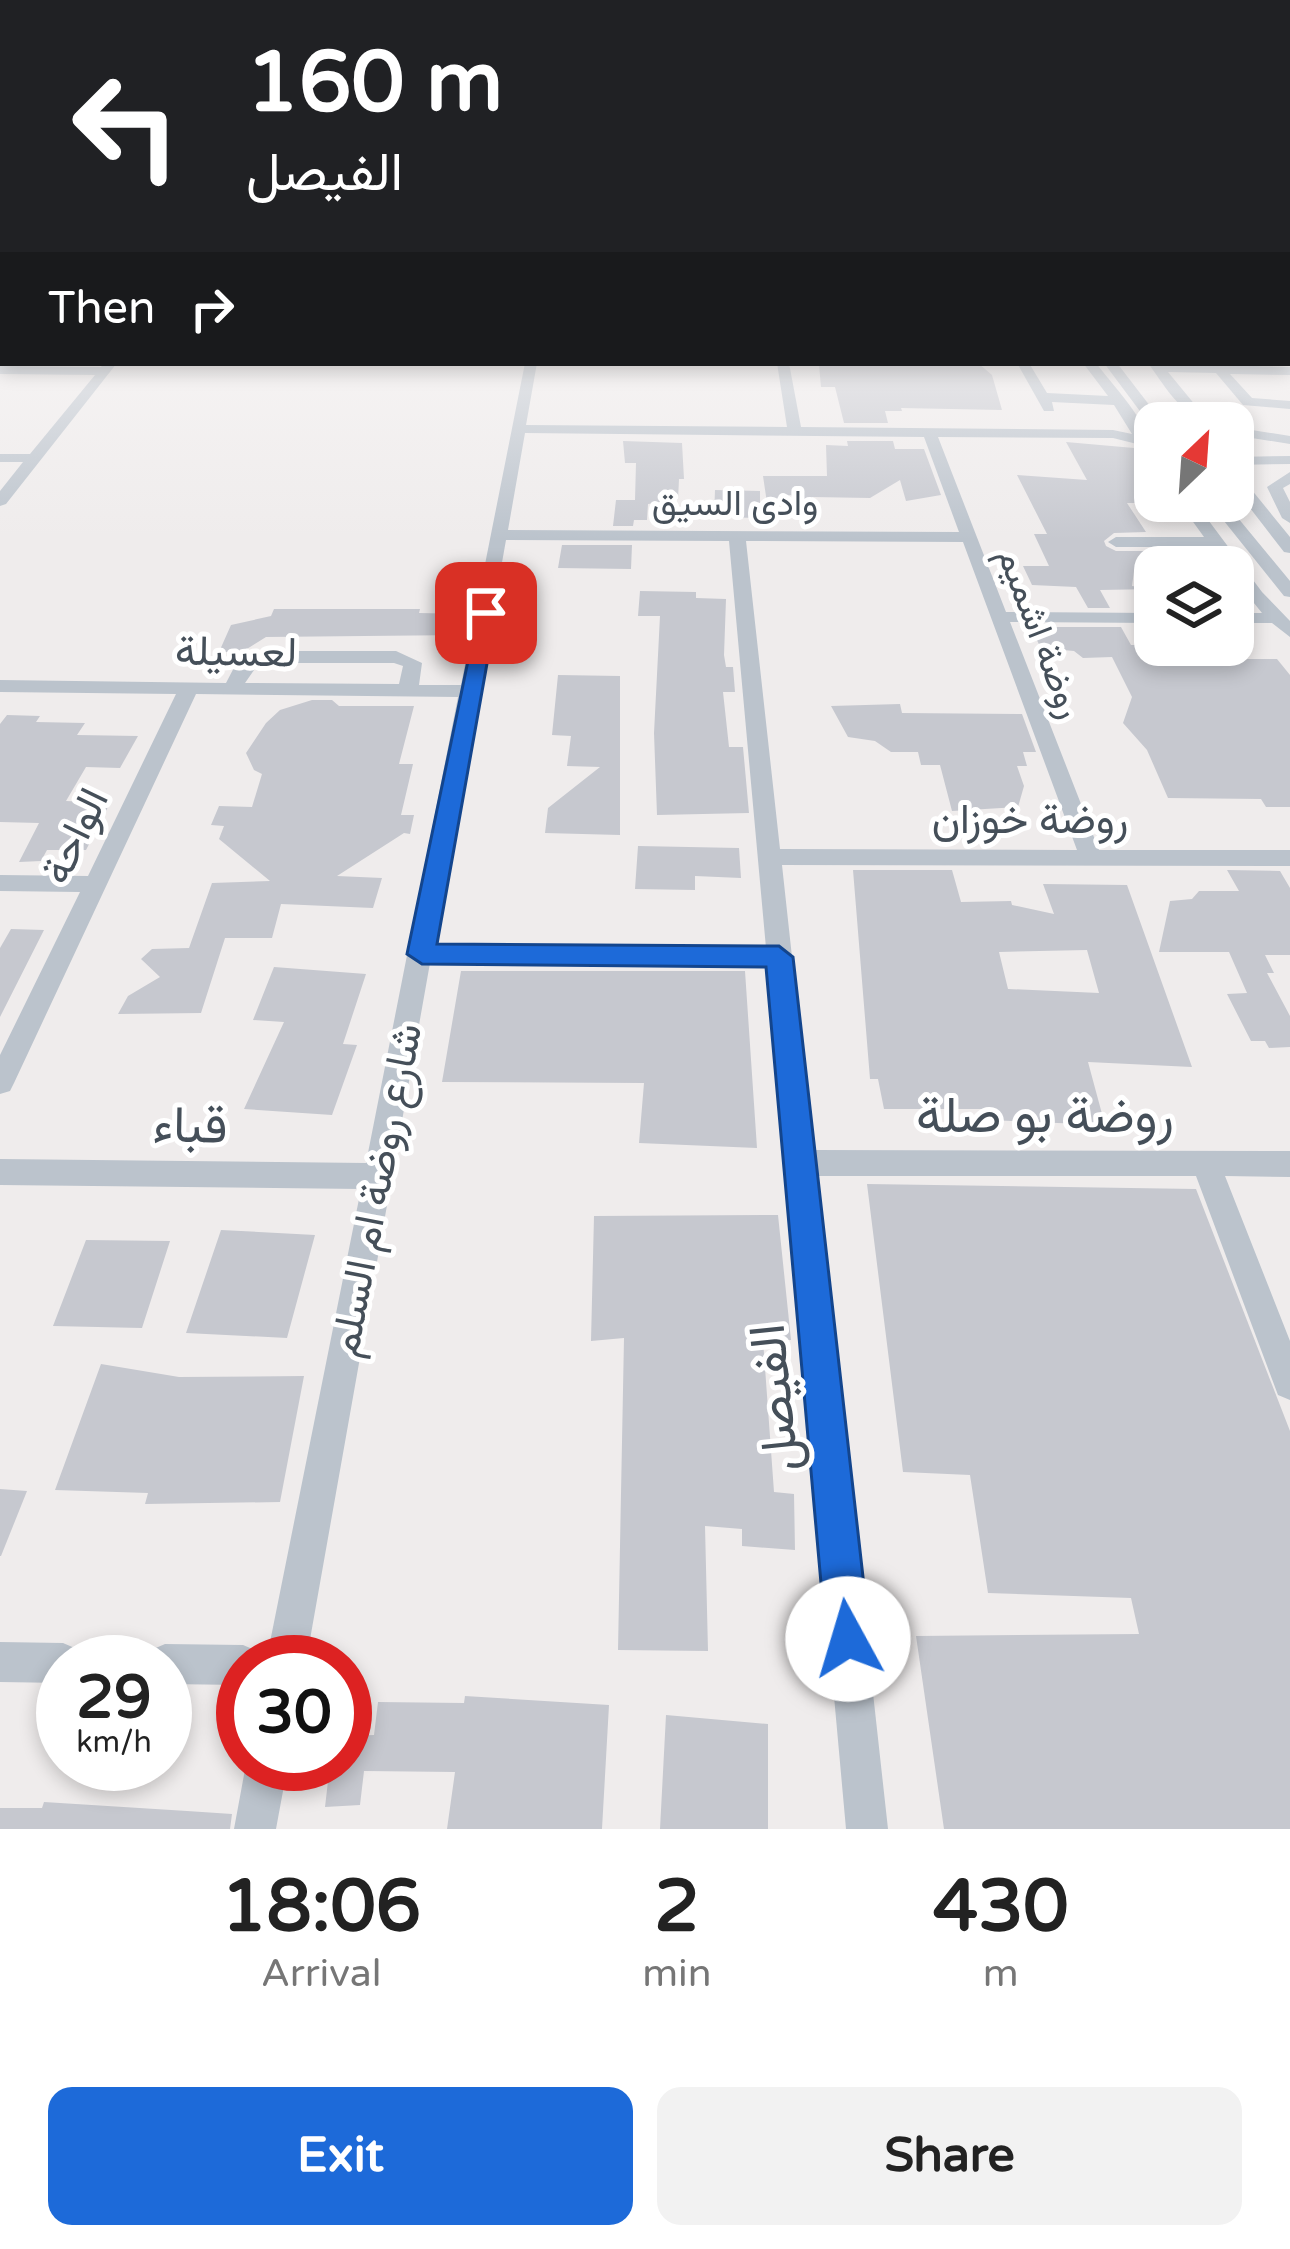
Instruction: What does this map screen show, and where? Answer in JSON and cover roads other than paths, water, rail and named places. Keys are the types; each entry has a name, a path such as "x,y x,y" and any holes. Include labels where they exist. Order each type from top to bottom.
{"street":[{"path":"0,370 59,368"},
{"path":"0,501 107,368"},
{"name":"شارع روضة ام السلم","path":"291,1635 530,368"},
{"path":"784,368 795,431"},
{"path":"1026,368 1047,403 1119,401"},
{"path":"1093,368 1134,428"},
{"path":"1120,368 1142,402"},
{"path":"1120,368 1152,402"},
{"path":"1155,368 1177,402"},
{"path":"1155,368 1185,402"},
{"path":"1158,368 1206,368"},
{"path":"1219,368 1253,404 1290,405"},
{"path":"1235,387 1290,388"},
{"path":"521,429 1134,435"},
{"name":"روضة اشميم","path":"929,432 1090,858"},
{"path":"1254,438 1290,445"},
{"path":"1254,447 1290,445"},
{"path":"0,458 37,458"},
{"path":"1254,460 1290,460"},
{"path":"1261,460 1257,493 1262,513"},
{"path":"1290,477 1274,487 1290,518"},
{"path":"1254,503 1290,550"},
{"path":"1254,513 1290,550"},
{"path":"1202,522 1219,546"},
{"path":"1233,522 1288,589"},
{"name":"وادى السيق","path":"501,535 968,537"},
{"name":"الفيصل","path":"737,536 867,1829"},
{"path":"1116,542 1217,542"},
{"path":"1254,583 1288,589"},
{"path":"1254,594 1284,625"},
{"path":"999,617 1134,618"},
{"path":"1254,621 1284,625"},
{"path":"305,689 318,657"},
{"path":"233,688 250,659 318,657 409,659 413,667 408,690"},
{"name":"لعسيلة","path":"0,686 471,691"},
{"name":"الواحة","path":"0,1083 189,688"},
{"name":"روضة خوزان","path":"769,857 1290,858"},
{"path":"0,883 95,884"},
{"path":"422,954 779,957"},
{"name":"روضة بو صلة","path":"800,1163 1290,1164"},
{"path":"1206,1164 1290,1383"},
{"name":"قباء","path":"0,1172 379,1177"},
{"path":"0,1661 36,1662"},
{"path":"255,1829 262,1791"}]}
